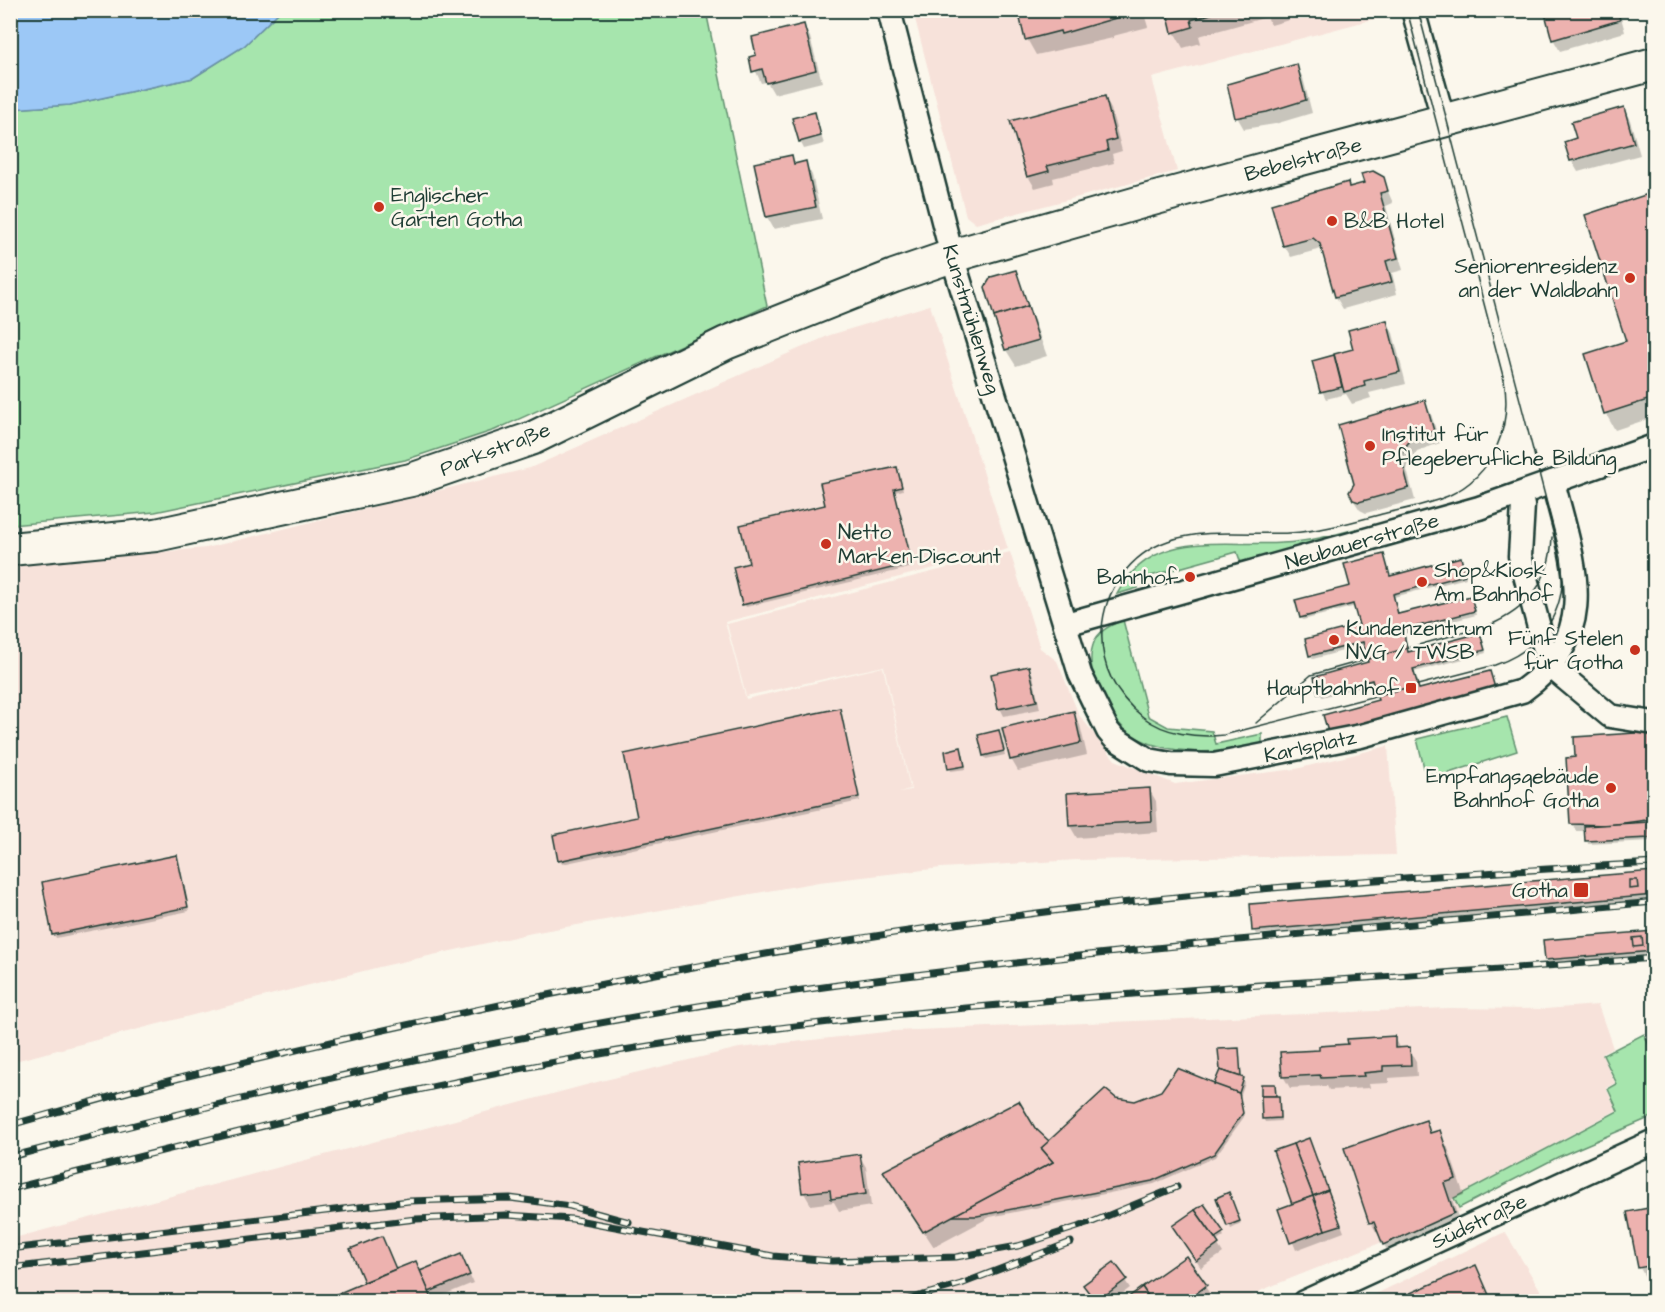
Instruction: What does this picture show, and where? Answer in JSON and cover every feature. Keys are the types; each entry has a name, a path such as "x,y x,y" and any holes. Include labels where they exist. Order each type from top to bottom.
{"street":[{"name":"Kunstmühlenweg","path":"890,10 952,256 1066,624"},
{"path":"1413,10 1444,122"},
{"name":"Bebelstraße","path":"952,256 1145,201 1654,64"},
{"name":"Parkstraße","path":"10,549 156,535 411,480 533,438 736,339 952,256"},
{"name":"Neubauerstraße","path":"1066,624 1479,508 1654,446"},
{"name":"Karlsplatz","path":"1066,624 1080,674 1108,731 1114,738 1149,760 1171,764 1215,765 1298,750 1388,729 1522,691 1538,680 1566,640 1578,599 1574,560 1553,483"},
{"path":"1523,505 1520,556 1549,665 1610,721 1654,723"},
{"name":"Südstraße","path":"1304,1302 1654,1141"}],"shaded area":[{"path":"1388,10 1389,15 1152,78 1177,171 976,224 966,216 913,11"},
{"path":"930,305 1008,549 725,622 746,699 883,667 910,789 899,792 911,790 884,666 746,696 727,624 1010,552 1040,648 1057,661 1079,715 1115,760 1175,784 1296,769 1388,746 1396,855 1077,860 941,868 819,882 532,933 379,967 11,1062 11,565 206,548 530,468 830,335"},
{"path":"1598,1005 1613,1048 1602,1054 1615,1083 1606,1088 1617,1110 1453,1198 1460,1211 1262,1290 1246,1301 11,1302 11,1241 18,1237 601,1081 739,1048 894,1031 1448,1008 1545,1009"},
{"path":"1505,1232 1547,1301 1359,1302"}],"green space":[{"name":"Englischer Garten Gotha","path":"280,11 706,11 767,306 495,430 405,460 155,512 11,525 11,109 70,105 193,78 244,46"},
{"path":"1359,528 1361,533 1242,566 1237,552 1136,580 1138,588 1117,594 1132,573 1149,559 1168,550 1212,543 1292,542 1321,538"},
{"path":"1123,620 1148,716 1168,727 1212,731 1216,744 1262,734 1262,743 1258,748 1212,752 1181,751 1151,744 1127,731 1109,711 1102,698 1092,670 1091,657 1095,640 1101,632"},
{"path":"1507,717 1517,751 1427,780 1417,739"},
{"path":"1644,1034 1654,1056 1654,1116 1558,1157 1459,1208 1454,1198 1618,1111 1608,1089 1617,1084 1603,1055"}],"water":[{"path":"11,10 280,11 244,46 193,78 70,105 11,109"}],"building":[{"path":"1018,10 1140,11 1061,34 1060,31 1025,40"},
{"path":"1161,10 1224,10 1191,20 1193,27 1172,33 1167,12 1162,13"},
{"path":"1544,10 1617,10 1620,20 1552,40"},
{"path":"804,24 816,70 766,83 762,69 752,72 749,57 756,55 752,37"},
{"path":"1297,64 1306,100 1267,112 1235,118 1227,84"},
{"path":"1105,96 1116,139 1106,142 1108,151 1047,166 1049,171 1027,177 1010,121"},
{"path":"1624,107 1634,143 1570,161 1564,142 1576,138 1571,122"},
{"path":"815,112 821,136 799,142 792,118"},
{"path":"792,155 794,164 806,161 816,207 766,217 754,163"},
{"name":"B&B Hotel","path":"1373,171 1384,177 1388,191 1380,193 1398,258 1386,261 1392,282 1335,297 1320,244 1313,238 1283,246 1271,204 1348,182 1349,187 1364,183 1361,174"},
{"name":"Seniorenresidenz an der Waldbahn","path":"1654,192 1654,398 1604,414 1585,354 1626,341 1585,215"},
{"path":"1016,270 1028,306 994,317 985,287 991,277"},
{"path":"1028,306 1039,340 1005,350 994,317"},
{"path":"1387,320 1400,372 1364,381 1365,386 1344,392 1334,354 1353,349 1348,330"},
{"path":"1334,355 1342,387 1320,392 1312,361"},
{"path":"1425,400 1434,431 1411,439 1403,450 1401,457 1409,488 1359,502 1353,500 1349,492 1354,484 1338,425"},
{"name":"Netto Marken-Discount","path":"897,467 902,487 894,489 912,563 742,605 733,567 749,563 740,525 825,505 820,483"},
{"path":"1384,554 1390,576 1461,557 1465,575 1393,594 1398,614 1471,596 1475,611 1403,630 1408,652 1480,633 1485,650 1413,669 1419,689 1490,671 1495,688 1328,732 1323,715 1378,700 1372,680 1318,694 1314,677 1368,662 1363,642 1309,656 1305,639 1359,625 1353,604 1300,618 1295,600 1350,586 1344,564"},
{"path":"1029,666 1037,701 998,709 991,674"},
{"path":"840,708 859,797 558,861 553,835 637,817 624,754"},
{"path":"1074,711 1081,743 1010,760 1002,728"},
{"path":"999,730 1004,751 983,756 978,735"},
{"name":"Empfangsgebäude Bahnhof Gotha","path":"1651,732 1652,749 1654,749 1654,819 1609,825 1570,824 1566,758 1575,757 1574,737"},
{"path":"961,747 965,766 948,769 945,751"},
{"path":"1150,788 1152,821 1069,826 1067,793"},
{"path":"1649,822 1650,838 1585,841 1584,826"},
{"path":"177,855 188,907 52,935 42,882"},
{"path":"1654,871 1654,895 1252,931 1250,904"},
{"path":"1629,880 1637,880 1638,888 1629,889"},
{"path":"1654,931 1654,951 1545,960 1543,940"},
{"path":"1642,937 1643,946 1634,947 1633,938"},
{"path":"1395,1036 1395,1048 1410,1047 1411,1065 1383,1066 1383,1071 1363,1073 1364,1076 1282,1077 1280,1052 1319,1050 1319,1046 1348,1044 1347,1039"},
{"path":"1239,1048 1241,1077 1220,1070 1218,1049"},
{"path":"1177,1068 1239,1093 1243,1113 1214,1154 1152,1181 977,1216 952,1216 1053,1162 1041,1148 1105,1089 1116,1098 1135,1101 1161,1091"},
{"path":"1220,1070 1244,1078 1239,1093 1214,1084"},
{"path":"1261,1084 1275,1084 1276,1096 1261,1096"},
{"path":"1261,1096 1279,1096 1280,1118 1262,1119"},
{"path":"1019,1101 1035,1128 1049,1141 1041,1148 1053,1162 923,1232 883,1171"},
{"path":"1426,1120 1430,1133 1440,1130 1456,1179 1444,1183 1454,1213 1383,1245 1374,1222 1369,1223 1344,1148"},
{"path":"1309,1138 1328,1190 1313,1196 1293,1144"},
{"path":"1293,1144 1313,1196 1292,1204 1273,1151"},
{"path":"860,1154 866,1194 831,1199 830,1190 802,1193 798,1163"},
{"path":"1328,1190 1341,1225 1325,1230 1313,1196"},
{"path":"1229,1192 1240,1221 1227,1226 1216,1198"},
{"path":"1313,1196 1325,1230 1290,1243 1278,1209"},
{"path":"1204,1204 1224,1232 1215,1238 1195,1210"},
{"path":"1654,1207 1654,1265 1638,1268 1627,1212"},
{"path":"1195,1210 1219,1244 1196,1261 1172,1226"},
{"path":"382,1236 396,1269 364,1282 350,1249"},
{"path":"461,1254 470,1275 429,1292 420,1271"},
{"path":"1186,1256 1207,1285 1185,1302 1152,1302 1142,1287"},
{"path":"416,1261 433,1301 318,1302 396,1269"},
{"path":"1114,1262 1127,1279 1096,1302 1083,1285"},
{"path":"1476,1265 1492,1302 1403,1302 1401,1297"},
{"path":"1142,1287 1152,1302 1122,1302"}],"tram line":[{"path":"1407,10 1504,380 1506,398 1502,432 1496,448 1477,476 1464,487 1440,499 1313,530 1289,533 1212,533 1182,537 1154,547 1142,555 1122,576 1108,601 1104,616 1102,643 1111,678 1124,699 1143,717 1171,731 1203,736 1224,735 1495,665 1527,648 1549,624 1556,610 1561,593 1561,557 1418,10"},
{"path":"1256,723 1311,675 1490,625 1504,618 1527,601 1535,591 1547,566 1552,537"}],"railway":[{"path":"10,1125 173,1080 411,1024 627,979 843,941 1135,901 1432,876 1654,863"},
{"path":"10,1157 215,1105 422,1058 525,1037 734,1000 1042,960 1654,902"},
{"path":"10,1189 266,1125 437,1086 610,1052 696,1039 815,1024 1055,1000 1654,958"},
{"path":"10,1268 416,1219 506,1215 572,1219 773,1256 832,1261 956,1257 1018,1246 1090,1223 1177,1187"},
{"path":"10,1249 409,1201 510,1198 570,1206 629,1222"},
{"path":"899,1302 961,1284 1071,1242"}],"place":[{"name":"Englischer Garten Gotha","path":"379,207"},
{"name":"B&B Hotel","path":"1332,221"},
{"name":"Seniorenresidenz an der Waldbahn","path":"1630,278"},
{"name":"Institut für Pflegeberufliche Bildung","path":"1370,446"},
{"name":"Netto Marken-Discount","path":"826,544"},
{"name":"Bahnhof","path":"1190,577"},
{"name":"Shop&Kiosk Am Bahnhof","path":"1422,582"},
{"name":"Kundenzentrum NVG / TWSB","path":"1334,640"},
{"name":"Fünf Stelen für Gotha","path":"1635,650"},
{"name":"Hauptbahnhof","path":"1411,688"},
{"name":"Empfangsgebäude Bahnhof Gotha","path":"1611,788"},
{"name":"Gotha","path":"1581,890"}]}
